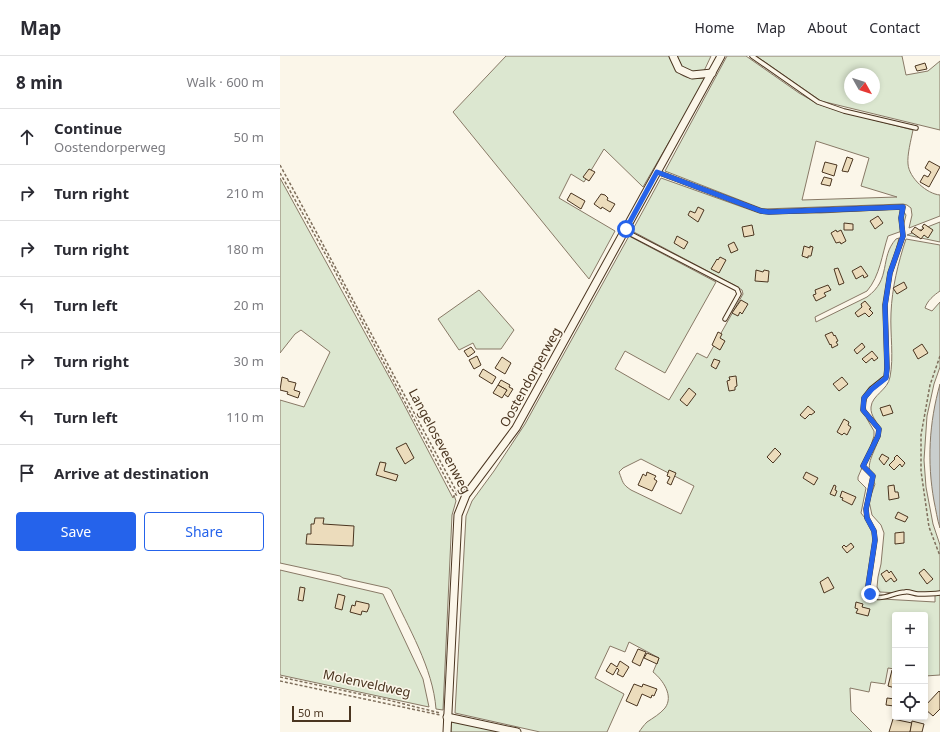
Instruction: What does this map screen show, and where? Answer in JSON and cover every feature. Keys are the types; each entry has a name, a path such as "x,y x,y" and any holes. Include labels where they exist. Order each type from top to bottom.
{"street":[{"path":"673,56 679,69 692,76 712,73"},
{"name":"Oostendorperweg","path":"447,732 458,515 462,503 466,495 516,428 721,56"},
{"path":"448,717 517,732"}],"lane":[{"path":"752,56 818,102 916,128"},
{"path":"657,172 761,211 769,212 903,207 901,218 903,236 890,273 885,306 886,378 872,389 864,398 863,410 879,429 878,436 863,466 873,476 866,509 867,518 874,531 875,540 868,586 870,594 876,598 883,598 905,592 917,594 940,593"},
{"path":"625,230 737,290 738,294 724,319"}],"path":[{"name":"Langeloseveenweg","path":"280,165 455,487 462,503"},
{"name":"Langeloseveenweg","path":"280,173 335,271 451,488 462,503"},
{"path":"940,356 930,385 922,428 921,471 929,527 940,556"},
{"name":"Molenveldweg","path":"280,677 437,711 448,717"},
{"name":"Molenveldweg","path":"280,681 448,717"}],"green space":[{"path":"506,56 669,56 675,68 682,75 692,78 706,78 643,187 604,149 584,182 571,174 559,198 615,231 589,279 453,112"},
{"path":"677,56 711,56 704,71 689,72 681,66"},
{"path":"727,56 746,56 799,93 818,104 913,130 908,156 909,169 915,180 924,188 930,192 940,195 940,216 909,228 912,215 911,208 903,204 763,209 665,171","holes":["816,141 869,158 861,186 897,197 802,200"]},
{"path":"756,56 902,56 906,75 928,71 940,61 940,130 821,101"},
{"path":"280,178 456,501 452,515 443,710 436,709 434,694 425,663 391,590 340,576 280,563 280,400 304,407 330,352 301,330 295,334 280,353"},
{"path":"661,178 759,213 821,213 898,209 906,215 902,231 888,236 878,272 867,291 815,317 816,322 867,297 875,290 883,276 891,246 896,239 899,238 886,292 885,376 867,398 865,404 867,419 874,431 874,436 858,477 858,480 866,488 861,513 876,532 875,553 870,576 870,587 873,594 882,599 935,602 935,595 880,592 877,587 884,533 881,525 872,515 869,501 875,484 869,467 880,433 871,407 874,399 889,382 892,362 891,321 893,294 903,248 906,239 940,245 940,291 931,298 925,308 932,311 940,302 940,367 934,384 927,416 924,460 926,487 933,524 940,545 940,675 928,676 928,612 892,612 892,669 888,668 885,684 871,682 869,692 850,688 851,711 872,732 639,732 647,722 665,708 668,693 664,684 653,672 659,658 629,642 625,652 610,646 595,678 624,694 607,732 540,732 455,713 466,516 472,501 525,424 629,236 716,282 665,373 625,351 615,369 669,400 697,353 707,358 743,294 742,290 632,231","holes":["641,459 694,486 681,514 628,488 622,481 619,472 623,468"]},
{"path":"940,222 940,242 907,235"},
{"path":"479,290 514,330 501,349 476,349 473,343 459,350 438,319"},
{"path":"280,570 383,594 423,679 429,707 280,675"},
{"path":"451,721 502,732 451,732"}],"shaded area":[{"path":"940,384 940,528 930,472 930,442 933,413"}],"building":[{"path":"925,63 927,69 917,71 915,66"},
{"path":"847,157 853,159 848,172 842,171"},
{"path":"929,161 940,167 929,187 920,182 924,175 928,177 931,172 925,168"},
{"path":"825,162 837,165 834,176 822,172"},
{"path":"589,169 595,172 589,181 583,177"},
{"path":"824,177 832,179 830,186 821,184"},
{"path":"571,193 585,201 581,209 567,200"},
{"path":"601,194 605,195 608,198 607,200 615,204 610,212 602,207 601,209 594,204"},
{"path":"698,207 704,210 698,222 688,215 690,211 695,213"},
{"path":"878,216 883,223 875,229 870,221"},
{"path":"844,223 853,224 853,230 844,230"},
{"path":"924,224 933,230 928,238 924,235 921,239 911,232 915,227 921,231 924,228 922,227"},
{"path":"752,225 754,235 744,237 742,227"},
{"path":"836,230 837,232 841,230 846,241 841,244 840,242 836,243 831,233"},
{"path":"677,236 688,242 684,249 674,243"},
{"path":"734,242 738,250 731,253 728,245"},
{"path":"804,246 810,248 810,246 813,247 811,256 808,256 808,258 802,256"},
{"path":"720,257 726,260 719,273 711,269"},
{"path":"861,266 868,276 864,278 863,275 856,279 852,271"},
{"path":"838,268 844,283 839,285 834,269"},
{"path":"756,270 763,272 764,270 769,271 768,282 755,281"},
{"path":"904,282 907,288 897,294 893,288"},
{"path":"828,285 831,290 824,293 826,296 816,301 813,295 816,294 815,290"},
{"path":"741,300 748,304 742,314 740,312 738,316 732,313"},
{"path":"865,301 873,313 869,317 865,313 858,317 855,313 862,307 861,304"},
{"path":"718,332 722,334 720,338 725,341 720,350 712,345"},
{"path":"832,332 838,341 836,342 838,345 832,348 825,335"},
{"path":"862,343 865,347 857,354 854,350"},
{"path":"922,344 928,353 918,359 913,350"},
{"path":"471,347 475,352 468,357 464,351"},
{"path":"872,351 878,358 874,361 872,358 866,363 862,359"},
{"path":"477,356 481,365 474,369 469,360"},
{"path":"502,357 511,363 505,374 495,368"},
{"path":"714,359 720,361 716,369 711,366"},
{"path":"483,369 496,377 492,384 479,376"},
{"path":"736,376 737,386 735,387 735,390 729,391 727,381 730,380 729,377"},
{"path":"282,377 288,379 288,381 296,383 294,390 300,392 298,398 287,394 288,392 280,390"},
{"path":"842,377 848,384 839,391 833,384"},
{"path":"501,380 510,385 509,387 513,389 508,397 504,394 507,390 498,385"},
{"path":"498,385 507,390 502,398 493,393"},
{"path":"689,388 696,394 687,406 680,400"},
{"path":"890,405 893,413 883,416 880,408"},
{"path":"808,406 815,412 811,415 810,414 805,419 800,415"},
{"path":"844,419 849,422 848,425 851,427 847,435 844,433 842,435 837,432"},
{"path":"406,443 414,458 405,464 396,448"},
{"path":"775,448 781,454 773,463 767,457"},
{"path":"882,454 889,458 884,465 879,459"},
{"path":"897,455 905,463 902,467 900,464 894,470 889,465"},
{"path":"380,462 386,463 384,471 398,475 396,481 376,475"},
{"path":"669,470 676,473 671,485 667,483 670,477 667,476"},
{"path":"647,472 656,476 654,479 657,481 652,491 638,485 643,474 646,476"},
{"path":"806,472 818,478 814,485 803,478"},
{"path":"834,485 836,486 835,490 837,491 835,496 830,494"},
{"path":"894,485 895,492 898,492 899,498 889,500 888,486"},
{"path":"842,491 856,497 852,505 842,500 843,498 840,497"},
{"path":"898,512 908,517 905,522 895,518"},
{"path":"315,518 324,518 323,524 354,526 353,546 306,544 307,534 311,534 311,524 314,524"},
{"path":"904,532 904,543 895,544 895,533"},
{"path":"851,543 854,547 847,553 842,547 844,545 846,547"},
{"path":"924,569 933,579 927,584 919,573"},
{"path":"887,570 889,573 891,571 897,580 894,582 891,578 886,582 881,574"},
{"path":"828,577 834,588 824,593 820,582"},
{"path":"300,587 305,588 303,601 298,600"},
{"path":"338,594 345,596 342,610 335,608"},
{"path":"356,601 369,604 367,612 362,611 361,615 350,612 352,605 355,606"},
{"path":"856,602 863,604 862,607 870,609 868,616 856,613 858,609 855,608"},
{"path":"638,649 646,652 640,666 632,662"},
{"path":"647,653 659,658 657,664 644,658"},
{"path":"620,661 629,667 623,677 617,674 619,670 617,668 613,675 606,671 611,663 617,667"},
{"path":"892,670 892,687 888,686"},
{"path":"634,684 642,687 643,684 657,689 654,696 652,695 651,698 642,694 637,706 626,701"},
{"path":"939,691 940,692 940,709 933,716 928,712 928,703"},
{"path":"887,698 892,699 892,706 886,705"},
{"path":"893,720 912,723 910,732 889,732"},
{"path":"912,721 924,724 922,732 910,732"}],"route":[{"path":"626,229 657,172 761,211 769,212 903,207 901,218 903,236 890,273 885,306 886,378 872,389 864,398 863,410 867,417 879,429 878,436 863,466 873,476 866,509 867,518 874,531 875,540 868,586 870,594"}]}
